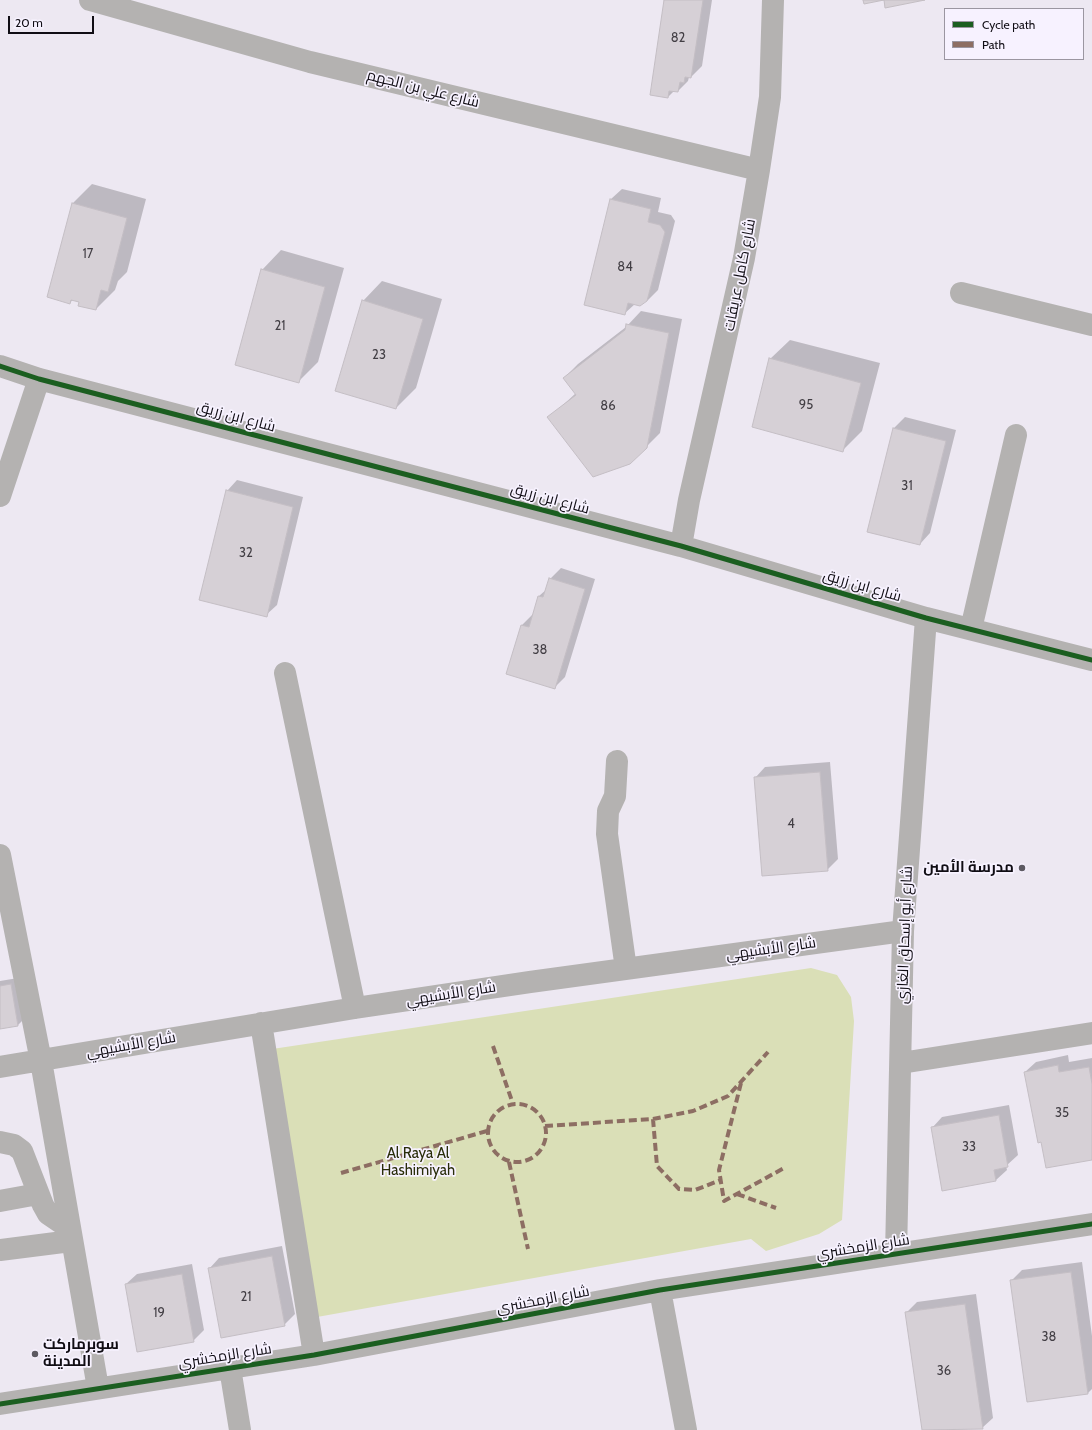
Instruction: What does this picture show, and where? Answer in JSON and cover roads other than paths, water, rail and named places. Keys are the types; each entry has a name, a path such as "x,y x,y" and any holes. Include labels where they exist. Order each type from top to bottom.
{"street":[{"name":"شارع علي بن الجهم","path":"90,0 310,62 759,170"},
{"name":"شارع كامل عريقات","path":"681,546 689,500 744,258 759,170 770,97 773,0"},
{"path":"961,293 1092,325"},
{"name":"شارع ابن زريق","path":"0,366 39,378 681,546 926,618 1092,660"},
{"path":"0,496 39,378"},
{"path":"971,629 1016,435"},
{"name":"شارع أبو إسحاق الغازي","path":"896,1254 903,931 926,618"},
{"path":"285,673 355,1008"},
{"path":"617,761 615,796 608,811 606,834 626,969"},
{"path":"0,854 41,1061 98,1388"},
{"name":"شارع الأبشيهي","path":"0,1067 355,1008 903,931"},
{"path":"261,1023 314,1355"},
{"path":"901,1063 1092,1032"},
{"path":"0,1142 14,1145 22,1151 38,1194 48,1214 71,1235"},
{"path":"0,1201 38,1194"},
{"path":"22,1247 31,1241 38,1233 48,1214"},
{"name":"شارع الزمخشري","path":"0,1404 314,1355 660,1290 1092,1224"},
{"path":"0,1250 22,1247 71,1235"},
{"path":"660,1290 686,1430"},
{"path":"230,1368 240,1430"}],"place":[{"name":"مدرسة الأمين","path":"1022,868"},
{"name":"سوبرماركت المدينة","path":"35,1354"}],"park label":[{"name":"Al Raya Al Hashimiyah","path":"418,1162"}]}
